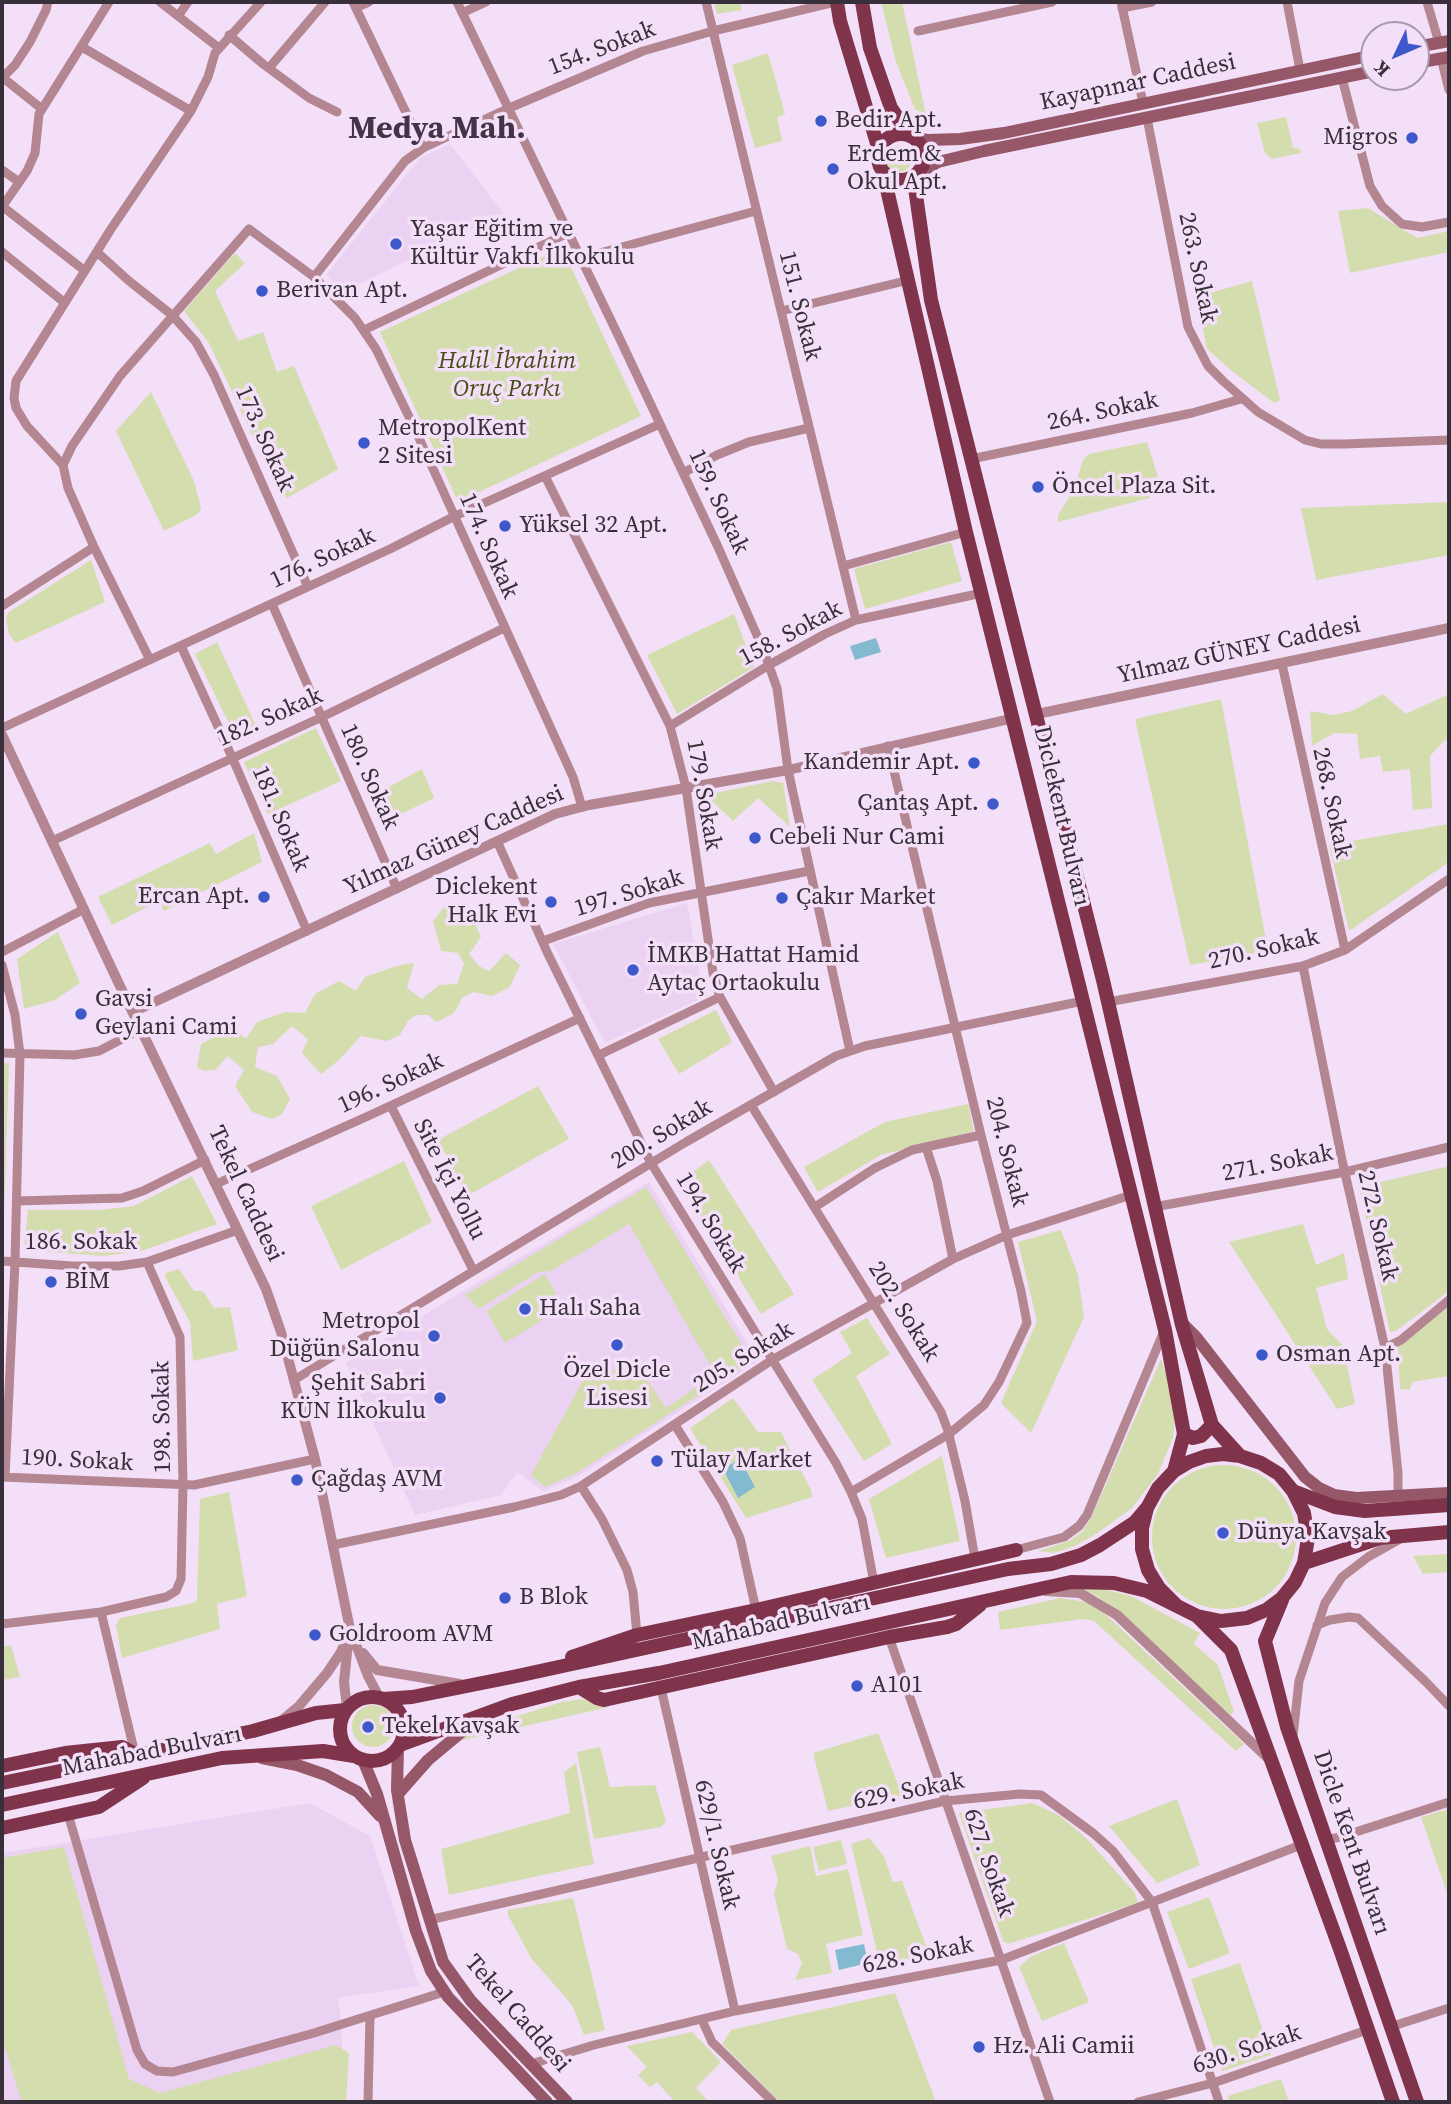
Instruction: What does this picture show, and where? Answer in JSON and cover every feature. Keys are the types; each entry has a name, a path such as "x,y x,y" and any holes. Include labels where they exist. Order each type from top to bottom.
{"main road":[{"path":"836,2 879,150"},
{"path":"862,2 870,48 891,108 910,136"},
{"name":"Kayapınar Caddesi","path":"910,136 928,140 960,139 1004,132 1360,58"},
{"name":"Kayapınar Caddesi","path":"917,174 943,160 1360,75"},
{"path":"902,134 910,136 924,153 922,168 911,179 895,180 883,172 877,158 879,150 887,138 902,134"},
{"name":"Diclekent Bulvarı","path":"883,172 966,531 1165,1330 1184,1434 1174,1471"},
{"name":"Diclekent Bulvarı","path":"917,174 915,188 931,300 1108,1002 1181,1322 1212,1425 1240,1456"},
{"path":"1181,1322 1196,1337 1305,1477 1319,1488 1334,1495 1356,1498 1449,1493"},
{"path":"1184,1434 1193,1438 1201,1436 1212,1425"},
{"path":"1206,1456 1240,1456 1261,1463 1279,1475 1293,1491 1304,1513 1308,1538 1304,1563 1282,1598 1266,1610 1247,1618 1220,1620 1197,1616 1176,1605 1158,1588 1148,1570 1142,1549 1142,1528 1147,1508 1158,1488 1174,1471 1189,1462 1206,1456"},
{"path":"1293,1491 1335,1507 1357,1511 1449,1505"},
{"name":"Mahabad Bulvarı","path":"381,1698 412,1697 469,1686 1007,1569 1051,1564 1081,1555 1100,1545 1135,1522 1147,1508"},
{"path":"1304,1563 1380,1538 1449,1532"},
{"path":"517,1676 637,1635 1016,1550"},
{"path":"1007,1569 1016,1550"},
{"name":"Mahabad Bulvarı","path":"399,1746 512,1704 579,1687 659,1673 1071,1582 1114,1583 1147,1591 1176,1605"},
{"name":"Dicle Kent Bulvarı","path":"1282,1598 1265,1641 1293,1745 1417,2102"},
{"path":"579,1687 604,1700 661,1688 956,1624 984,1601"},
{"name":"Dicle Kent Bulvarı","path":"1197,1616 1231,1650 1393,2102"},
{"path":"358,1758 380,1760 388,1757 399,1746 404,1729 403,1720 394,1706 381,1698 364,1698 346,1709 341,1720 341,1740 358,1758 387,1826 416,1931 431,1971 444,1992 547,2102"},
{"name":"Mahabad Bulvarı","path":"2,1783 277,1725 316,1713 346,1709"},
{"path":"398,1794 428,1760 480,1716"},
{"name":"Tekel Caddesi","path":"399,1746 398,1794 405,1840 443,1962 457,1984 567,2102"},
{"path":"2,1766 65,1753 122,1747 135,1754"},
{"name":"Mahabad Bulvarı","path":"2,1805 222,1758 323,1751 358,1758"},
{"path":"251,1756 297,1765 351,1788 372,1805 387,1826"},
{"path":"2,1828 99,1807 150,1773"}],"street":[{"path":"42,109 2,77 15,65 30,42 48,2"},
{"path":"85,271 2,206 27,171 35,153 39,114 109,2"},
{"path":"160,2 219,48"},
{"path":"178,16 188,2"},
{"path":"150,660 94,547 68,488 63,466 27,426 13,398 16,382 97,251 191,111 208,77 215,53 261,2"},
{"path":"269,68 325,2"},
{"path":"369,2 355,5 423,148"},
{"name":"159. Sokak","path":"457,2 660,424 769,665 776,688 788,770 809,871 850,1051"},
{"path":"462,13 486,2"},
{"name":"151. Sokak","path":"706,2 856,620"},
{"name":"154. Sokak","path":"314,277 405,161 423,148 507,108 643,51 713,31 836,2"},
{"path":"918,31 1052,2"},
{"path":"1143,103 1122,5 1152,2"},
{"path":"1287,2 1300,70"},
{"path":"1427,2 1444,42"},
{"path":"229,35 309,97 337,112"},
{"path":"82,47 191,111"},
{"path":"1445,58 1449,90"},
{"path":"1342,78 1370,186 1382,206 1402,224 1422,227 1449,222"},
{"name":"263. Sokak","path":"1147,118 1188,327 1208,366 1241,399 1305,440 1321,444 1449,440"},
{"path":"2,170 19,182"},
{"path":"581,258 757,211"},
{"name":"174. Sokak","path":"173,315 249,229 314,277 364,330 414,427 503,628 573,777 582,807"},
{"path":"364,330 568,233"},
{"name":"173. Sokak","path":"97,251 129,281 173,315 196,342 214,374 308,587"},
{"path":"2,252 65,303"},
{"path":"781,311 909,280"},
{"path":"63,466 72,446 120,376 173,315"},
{"name":"264. Sokak","path":"971,459 1192,413 1241,399"},
{"name":"176. Sokak","path":"2,728 272,604 453,517 660,424"},
{"path":"683,473 749,442 809,428"},
{"name":"179. Sokak","path":"545,476 670,726 686,788 699,893 713,973 720,997 774,1091"},
{"path":"843,566 966,531"},
{"path":"2,606 94,547"},
{"name":"158. Sokak","path":"670,726 769,665 856,620 982,593"},
{"name":"180. Sokak","path":"272,604 397,889"},
{"name":"182. Sokak","path":"52,841 322,717 503,628"},
{"name":"Yılmaz GÜNEY Caddesi","path":"1037,714 1449,628"},
{"name":"181. Sokak","path":"181,646 307,931"},
{"name":"268. Sokak","path":"1282,664 1345,950"},
{"name":"Yılmaz Güney Caddesi","path":"133,1012 555,814 788,770 1014,718"},
{"name":"Tekel Caddesi","path":"2,735 266,1289 315,1459 350,1629 368,1676 381,1698"},
{"name":"204. Sokak","path":"852,1492 948,1434 984,1405 1027,1323 888,746"},
{"name":"194. Sokak","path":"497,841 651,1163 852,1492 862,1519 874,1583"},
{"name":"197. Sokak","path":"543,941 649,903 809,871"},
{"name":"270. Sokak","path":"1108,1002 1303,966 1345,950 1448,883"},
{"path":"2,952 84,909"},
{"path":"2,965 15,1015 20,1054 15,1262 3,1477"},
{"name":"272. Sokak","path":"1303,966 1345,1172 1385,1348 1398,1497"},
{"path":"599,1055 720,997"},
{"name":"200. Sokak","path":"294,1380 651,1163 836,1056 1083,1001"},
{"name":"196. Sokak","path":"216,1184 580,1018"},
{"path":"2,1053 74,1055 99,1051 141,1029"},
{"name":"202. Sokak","path":"751,1105 941,1412 965,1501 975,1559"},
{"name":"Site İçi Yollu","path":"391,1106 473,1270"},
{"path":"815,1207 875,1168 912,1150 981,1135"},
{"path":"926,1147 937,1181 953,1259"},
{"name":"271. Sokak","path":"1154,1207 1345,1172 1449,1147"},
{"path":"16,1201 122,1198 143,1191 205,1160"},
{"name":"205. Sokak","path":"333,1545 561,1495 581,1486 772,1360 953,1259 1007,1235 1131,1195"},
{"name":"186. Sokak","path":"2,1261 119,1266 147,1262 238,1230"},
{"name":"198. Sokak","path":"101,1612 166,1597 176,1591 181,1579 183,1485 180,1337 147,1262"},
{"path":"1385,1348 1401,1340 1449,1300"},
{"path":"1016,1550 1064,1537 1079,1526 1087,1515 1165,1330"},
{"path":"675,1425 723,1502 740,1538 756,1610"},
{"name":"190. Sokak","path":"3,1477 183,1485 226,1479 315,1459"},
{"path":"581,1486 627,1570 633,1592 637,1635"},
{"path":"1293,1745 1299,1681 1325,1603 1342,1577 1368,1557 1405,1536"},
{"path":"1037,1590 1080,1594 1117,1615 1271,1762"},
{"path":"2,1624 101,1612 135,1754"},
{"path":"1317,1625 1330,1620 1358,1618 1449,1706"},
{"path":"350,1629 366,1660 377,1670 469,1686"},
{"path":"346,1709 344,1682 350,1629"},
{"path":"277,1725 299,1706 321,1681 341,1652 350,1629"},
{"name":"627. Sokak","path":"889,1637 1050,2102"},
{"name":"629/1. Sokak","path":"661,1688 735,2011"},
{"name":"629. Sokak","path":"429,1920 945,1801 1020,1794 1041,1795 1113,1851 1152,1902 1219,2102"},
{"path":"1325,1840 1449,1802"},
{"path":"68,1814 137,2050 145,2064 157,2071 173,2072 444,1992"},
{"name":"628. Sokak","path":"531,2064 594,2045 735,2011 1001,1960 1301,1845"},
{"path":"1390,2027 1449,2008"},
{"path":"368,2102 370,2016"},
{"path":"702,2020 712,2042 773,2102"},
{"name":"630. Sokak","path":"1138,2102 1213,2083 1367,2030"}],"shaded area":[{"name":"Yaşar Eğitim ve Kültür Vakfı İlkokulu","path":"450,144 503,213 344,292 326,275 420,158"},
{"name":"İMKB Hattat Hamid Aytaç Ortaokulu","path":"687,903 704,997 605,1043 553,944"},
{"name":"Özel Dicle Lisesi","path":"649,1182 758,1361 577,1477 543,1491 517,1472 501,1495 415,1515 346,1363"},
{"path":"310,1803 370,1836 419,1986 337,1998 346,2102 2,2102 2,1853"}],"green space":[{"path":"714,2 740,2 742,10 717,14"},
{"path":"881,2 902,2 926,115 915,109 896,62"},
{"path":"768,53 785,114 777,117 782,141 755,148 732,65"},
{"path":"1286,117 1293,148 1300,149 1301,153 1272,159 1265,153 1257,123"},
{"path":"899,146 908,150 912,159 908,168 899,172 890,168 886,159 890,150"},
{"path":"1368,208 1417,238 1449,231 1449,252 1350,273 1338,211"},
{"name":"Halil İbrahim Oruç Parkı","path":"562,248 641,416 458,502 380,332"},
{"path":"235,253 245,263 215,291 238,341 263,332 277,372 294,366 338,469 287,498 270,473 209,343 184,311"},
{"path":"1252,281 1280,400 1274,403 1207,349 1196,297"},
{"path":"151,392 194,481 201,508 198,514 164,531 116,431"},
{"path":"1147,442 1158,477 1149,480 1149,498 1058,522 1058,515 1074,489 1083,460 1089,454"},
{"path":"1449,502 1449,555 1316,580 1301,508"},
{"path":"951,542 962,581 865,609 854,569"},
{"path":"91,560 105,602 16,643 9,635 6,618 9,612"},
{"path":"734,614 754,667 677,714 647,655"},
{"path":"217,642 259,732 238,742 195,654"},
{"path":"1383,694 1406,714 1449,694 1449,741 1445,740 1430,756 1432,808 1413,810 1410,769 1383,772 1380,756 1360,759 1357,734 1334,733 1312,746 1310,711 1334,715 1352,711"},
{"path":"1221,699 1268,951 1190,965 1135,719"},
{"path":"316,728 341,781 268,814 244,762"},
{"path":"422,769 434,798 390,819 376,794"},
{"path":"773,781 783,783 790,827 758,798 733,821 706,795"},
{"path":"1449,824 1449,862 1349,931 1329,845"},
{"path":"254,833 262,862 164,911 159,901 112,925 98,897 210,843 216,854"},
{"path":"445,906 469,911 481,937 469,954 479,966 489,971 506,953 520,965 510,987 492,996 474,992 463,997 454,1013 437,1022 428,1015 416,1015 408,1021 400,1035 387,1041 361,1036 339,1060 321,1074 302,1053 308,1039 292,1026 273,1044 258,1047 255,1067 277,1076 290,1099 282,1114 272,1119 252,1112 235,1086 244,1070 228,1056 215,1070 203,1071 197,1067 201,1044 232,1028 246,1039 257,1022 285,1012 305,1013 315,994 339,981 356,991 365,977 414,963 407,988 422,999 439,985 457,984 464,964 458,953 441,951 433,921"},
{"path":"58,932 80,983 55,1000 24,1009 17,959"},
{"path":"716,1010 732,1042 679,1074 658,1039"},
{"path":"2,1063 9,1063 3,1248 2,1248"},
{"path":"538,1086 569,1139 467,1196 438,1140"},
{"path":"968,1104 974,1131 881,1155 818,1192 804,1167 885,1122"},
{"path":"709,1160 794,1294 761,1314 680,1182"},
{"path":"404,1161 432,1222 341,1270 311,1206"},
{"path":"1449,1166 1449,1291 1396,1331 1390,1332 1359,1187"},
{"path":"192,1176 217,1224 142,1251 103,1256 24,1250 28,1210 99,1210 134,1206"},
{"path":"646,1187 752,1361 577,1473 545,1487 531,1475 584,1379 596,1381 633,1359 666,1408 715,1374 629,1224 551,1271 538,1272 479,1309 465,1295"},
{"path":"1303,1224 1316,1265 1344,1253 1348,1279 1316,1288 1327,1329 1343,1346 1355,1404 1337,1409 1229,1242"},
{"path":"1061,1230 1078,1275 1084,1317 1031,1433 1001,1403 1037,1321 1018,1242"},
{"path":"179,1269 194,1291 203,1291 214,1308 230,1307 238,1350 193,1361 190,1322 165,1277 166,1273"},
{"name":"Halı Saha","path":"545,1274 563,1307 505,1343 486,1311"},
{"path":"1449,1306 1449,1376 1412,1382 1410,1390 1400,1389 1398,1346"},
{"path":"867,1318 890,1354 856,1376 892,1444 864,1461 812,1380 852,1353 840,1332"},
{"path":"1161,1359 1175,1418 1173,1437 1158,1474 1132,1508 1096,1534 1075,1546 1054,1553 1038,1551 1071,1540 1083,1531"},
{"path":"733,1398 758,1432 781,1432 811,1490 812,1497 746,1518 690,1428"},
{"path":"942,1456 960,1541 886,1558 869,1499"},
{"path":"1224,1465 1252,1470 1275,1486 1291,1509 1296,1537 1291,1565 1275,1588 1252,1604 1224,1609 1196,1604 1173,1588 1157,1565 1152,1537 1157,1509 1173,1486 1196,1470"},
{"path":"229,1492 247,1596 217,1604 220,1629 122,1658 116,1625 120,1618 194,1603 197,1600 200,1499"},
{"path":"1449,1554 1449,1572 1423,1574 1413,1556"},
{"path":"1077,1587 1103,1589 1131,1596 1200,1633 1194,1644 1218,1665 1234,1712 1230,1715 1111,1606"},
{"path":"1060,1598 1087,1602 1102,1611 1244,1744 1236,1751 1094,1621 1083,1619 1000,1630 998,1612"},
{"path":"11,1645 20,1677 2,1680 2,1647"},
{"path":"582,1699 609,1707 454,1742 463,1735 488,1725 562,1702"},
{"path":"373,1705 388,1711 394,1726 388,1741 373,1747 358,1741 352,1726 358,1711"},
{"path":"878,1733 902,1795 828,1811 813,1753"},
{"path":"600,1747 610,1787 655,1785 666,1822 661,1827 594,1839 577,1752"},
{"path":"576,1763 594,1864 449,1895 441,1849 570,1813 564,1773"},
{"path":"1177,1799 1200,1865 1157,1883 1109,1826"},
{"path":"1033,1803 1060,1816 1088,1840 1135,1893 1138,1903 1008,1944 1003,1941 959,1813"},
{"path":"1449,1809 1449,1899 1421,1817"},
{"path":"869,1838 884,1856 893,1882 902,1881 929,1954 880,1964 851,1844"},
{"path":"841,1840 847,1864 819,1871 813,1847"},
{"path":"810,1846 816,1876 848,1869 863,1935 826,1944 832,1973 795,1980 802,1963 798,1954 787,1949 774,1894 778,1879 771,1856"},
{"path":"64,1847 129,2079 160,2093 336,2045 349,2053 346,2102 22,2102 2,2038 2,1858"},
{"path":"1209,1897 1230,1953 1189,1969 1167,1912"},
{"path":"573,1898 605,2030 584,2035 572,2005 531,1958 508,1915 508,1910"},
{"path":"1064,1943 1089,2002 1042,2021 1019,1967 1032,1956"},
{"path":"1240,1963 1271,2055 1222,2071 1191,1979"},
{"path":"895,1993 936,2102 780,2102 722,2044 731,2030"},
{"path":"692,2032 721,2062 696,2088 709,2102 675,2102 657,2082 650,2087 638,2075 647,2067 627,2046"},
{"path":"1281,2079 1289,2102 1230,2102 1228,2096"}],"water":[{"path":"876,638 881,652 855,660 850,646"},
{"path":"740,1459 755,1487 738,1498 723,1469"},
{"path":"864,1944 868,1963 839,1970 835,1950"}],"place":[{"name":"Bedir Apt.","path":"821,121"},
{"name":"Migros","path":"1412,138"},
{"name":"Erdem & Okul Apt.","path":"833,169"},
{"name":"Yaşar Eğitim ve Kültür Vakfı İlkokulu","path":"396,244"},
{"name":"Berivan Apt.","path":"262,291"},
{"name":"MetropolKent 2 Sitesi","path":"364,443"},
{"name":"Öncel Plaza Sit.","path":"1038,487"},
{"name":"Yüksel 32 Apt.","path":"505,526"},
{"name":"Kandemir Apt.","path":"974,763"},
{"name":"Çantaş Apt.","path":"993,804"},
{"name":"Cebeli Nur Cami","path":"755,838"},
{"name":"Ercan Apt.","path":"264,897"},
{"name":"Çakır Market","path":"782,898"},
{"name":"Diclekent Halk Evi","path":"551,902"},
{"name":"İMKB Hattat Hamid Aytaç Ortaokulu","path":"633,970"},
{"name":"Gavsi Geylani Cami","path":"81,1014"},
{"name":"BİM","path":"51,1282"},
{"name":"Halı Saha","path":"525,1309"},
{"name":"Metropol Düğün Salonu","path":"434,1336"},
{"name":"Özel Dicle Lisesi","path":"617,1345"},
{"name":"Osman Apt.","path":"1262,1355"},
{"name":"Şehit Sabri KÜN İlkokulu","path":"440,1398"},
{"name":"Tülay Market","path":"657,1461"},
{"name":"Çağdaş AVM","path":"297,1480"},
{"name":"Dünya Kavşak","path":"1223,1533"},
{"name":"B Blok","path":"505,1598"},
{"name":"Goldroom AVM","path":"315,1635"},
{"name":"A101","path":"857,1686"},
{"name":"Tekel Kavşak","path":"368,1727"},
{"name":"Hz. Ali Camii","path":"979,2047"}],"district":[{"name":"Medya Mah.","path":"437,130"}]}
